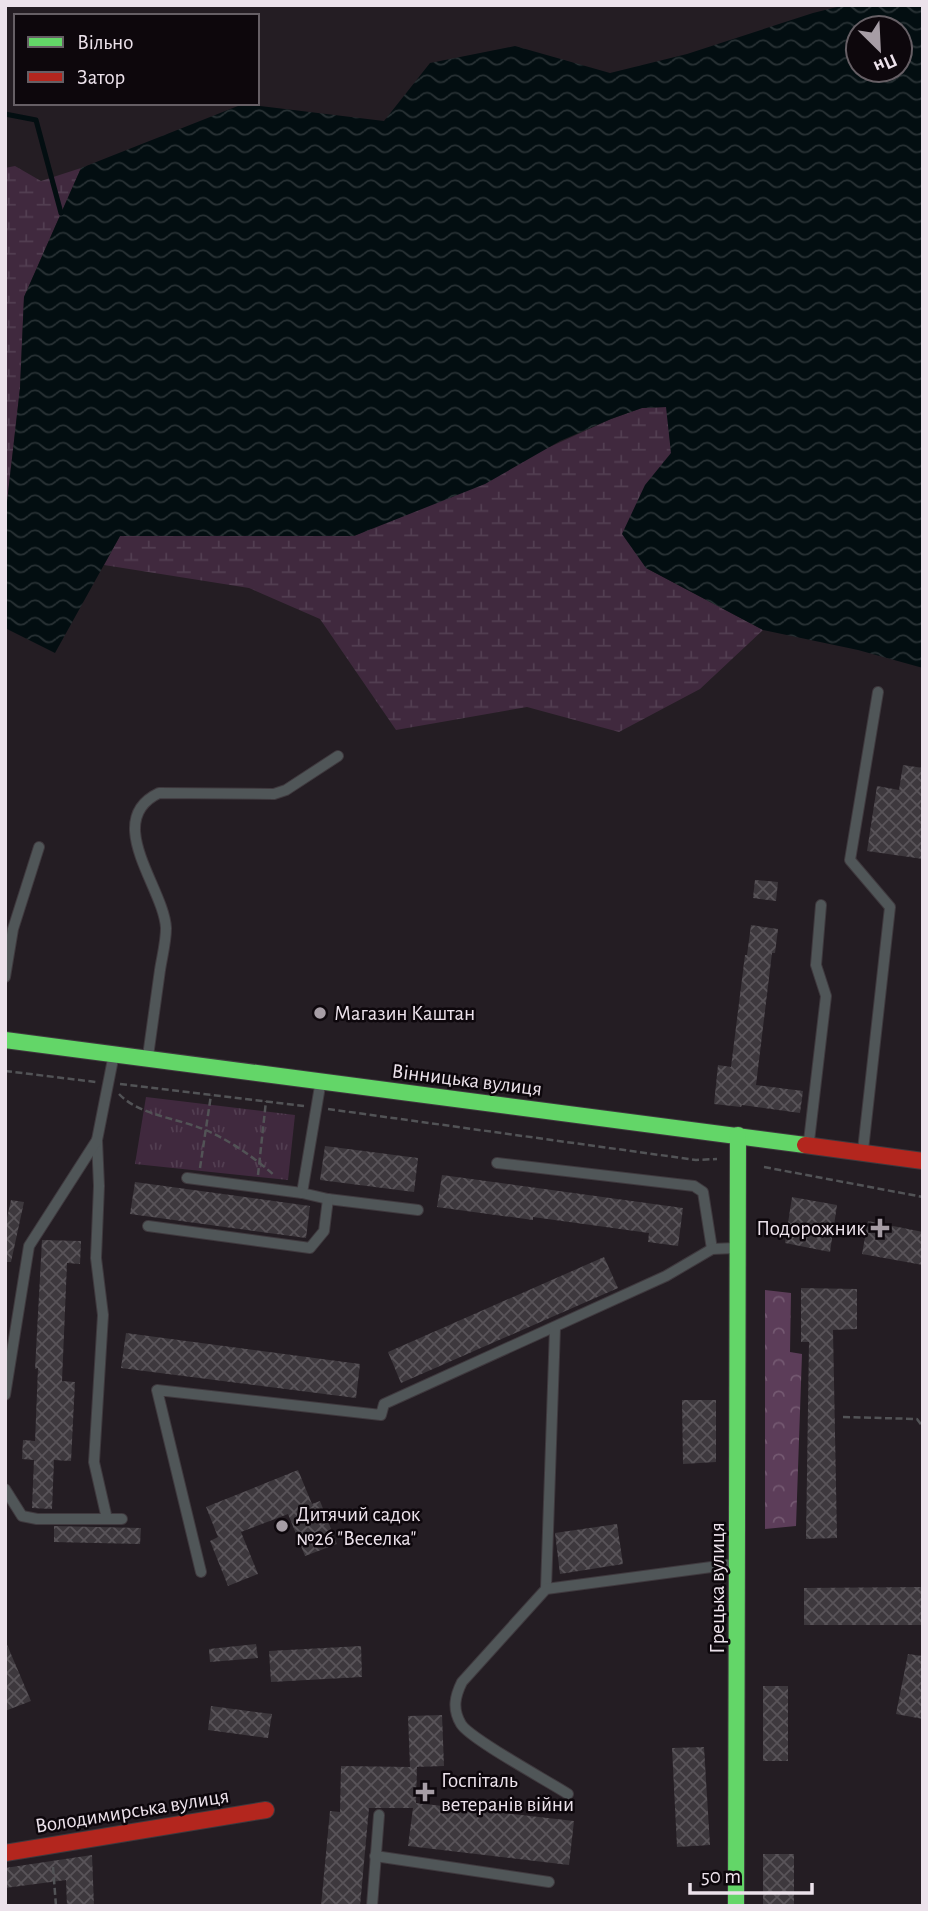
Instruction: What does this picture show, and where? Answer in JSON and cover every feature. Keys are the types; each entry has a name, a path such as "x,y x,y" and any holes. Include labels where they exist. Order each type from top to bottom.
{"street":[{"name":"Вінницька вулиця","path":"5,1040 923,1161"},
{"name":"Грецька вулиця","path":"736,1906 738,1135"},
{"name":"Володимирська вулиця","path":"5,1853 266,1810"}],"lane":[{"path":"863,1152 890,907 850,860 878,692"},
{"path":"147,1060 166,926 141,859 135,823 144,802 159,793 274,793 286,790 338,756"},
{"path":"5,977 13,929 39,847"},
{"path":"808,1145 826,996 816,965 821,905"},
{"path":"107,1519 93,1462 103,1315 96,1258 99,1186 97,1140 114,1055"},
{"path":"298,1192 320,1082"},
{"path":"5,1395 29,1246 97,1140"},
{"path":"498,1163 694,1186 703,1192 712,1249"},
{"path":"187,1178 418,1210"},
{"path":"148,1226 310,1248 324,1231 328,1199"},
{"path":"201,1572 157,1390 382,1415 384,1404 666,1276 712,1249 739,1248"},
{"path":"555,1328 546,1589 462,1682 455,1698 456,1713 467,1731 568,1794"},
{"path":"5,1489 22,1516 37,1519 122,1519"},
{"path":"546,1589 738,1564"},
{"path":"372,1906 379,1815"},
{"path":"375,1856 549,1882"}],"path":[{"path":"5,1071 317,1107 696,1160 720,1159"},
{"path":"110,1083 129,1104 206,1130 259,1162 298,1192"},
{"path":"199,1179 211,1095"},
{"path":"257,1187 266,1101"},
{"path":"764,1167 923,1197"},
{"path":"843,1417 917,1419 923,1427"},
{"path":"51,1846 55,1906"}],"green space":[{"path":"15,166 41,181 81,168 24,297 20,388 5,520 5,168"},
{"path":"667,407 671,453 646,568 763,630 700,689 619,732 527,707 396,730 320,619 249,588 104,565 120,536 354,536 611,419 642,408"},
{"path":"146,1097 295,1115 288,1180 135,1164"},
{"path":"765,1290 791,1293 790,1352 802,1354 796,1526 765,1529"}],"water":[{"path":"845,5 923,5 923,668 858,650 763,630 646,568 622,534 645,485 671,453 666,407 642,408 611,419 560,441 485,484 354,536 120,536 55,653 5,628 5,520 20,388 24,297 81,168 240,105 384,121 430,63 515,46 610,73 687,54"}],"building":[{"path":"903,765 923,768 923,859 867,851 877,786 899,790"},
{"path":"755,880 778,882 776,901 753,898"},
{"path":"751,925 778,929 775,953 772,953 756,1085 803,1091 800,1113 714,1104 718,1065 731,1067"},
{"path":"325,1146 418,1158 414,1192 320,1180"},
{"path":"442,1175 683,1208 678,1246 648,1242 649,1233 437,1207"},
{"path":"135,1182 310,1206 306,1238 130,1214"},
{"path":"792,1197 837,1205 830,1252 785,1243"},
{"path":"11,1200 24,1202 11,1262 5,1262 5,1227"},
{"path":"868,1221 923,1232 923,1265 862,1254"},
{"path":"42,1240 81,1241 80,1264 67,1263 62,1381 75,1382 71,1461 54,1460 52,1509 32,1508 34,1460 22,1459 23,1440 35,1441 38,1368 35,1369"},
{"path":"604,1257 618,1288 401,1383 388,1352"},
{"path":"801,1288 857,1289 857,1329 833,1330 837,1538 806,1539 809,1342 801,1342"},
{"path":"126,1333 360,1364 356,1398 121,1368"},
{"path":"682,1400 716,1400 716,1462 683,1464"},
{"path":"298,1470 312,1504 320,1501 337,1544 305,1556 288,1514 241,1532 258,1574 228,1586 210,1541 218,1537 206,1507"},
{"path":"617,1524 623,1564 560,1574 555,1533"},
{"path":"54,1526 141,1528 140,1544 54,1542"},
{"path":"923,1587 923,1625 804,1625 804,1588"},
{"path":"5,1640 31,1701 5,1711"},
{"path":"256,1644 258,1658 210,1662 209,1649"},
{"path":"361,1646 362,1677 271,1682 269,1651"},
{"path":"908,1654 923,1656 923,1719 896,1714"},
{"path":"763,1686 788,1686 788,1761 763,1761"},
{"path":"211,1706 272,1714 268,1738 208,1730"},
{"path":"442,1715 444,1766 415,1767 416,1803 574,1821 569,1865 408,1846 413,1808 369,1808 360,1906 321,1906 330,1811 340,1812 341,1766 410,1767 408,1716"},
{"path":"704,1747 710,1845 677,1847 672,1748"},
{"path":"763,1854 794,1854 794,1906 763,1906"},
{"path":"92,1855 94,1906 67,1906 66,1880 5,1888 5,1868"}],"waterway":[{"path":"5,114 36,120 61,213"}],"traffic: fast":[{"path":"5,1040 805,1145"},
{"path":"736,1906 738,1135"}],"traffic: jam":[{"path":"805,1145 923,1161"},
{"path":"5,1853 266,1810"}],"place":[{"name":"Магазин Каштан","path":"320,1013"},
{"name":"Подорожник","path":"880,1228"},
{"name":"Дитячий садок №26 \"Веселка\"","path":"282,1526"},
{"name":"Госпіталь ветеранів війни","path":"425,1792"}]}
